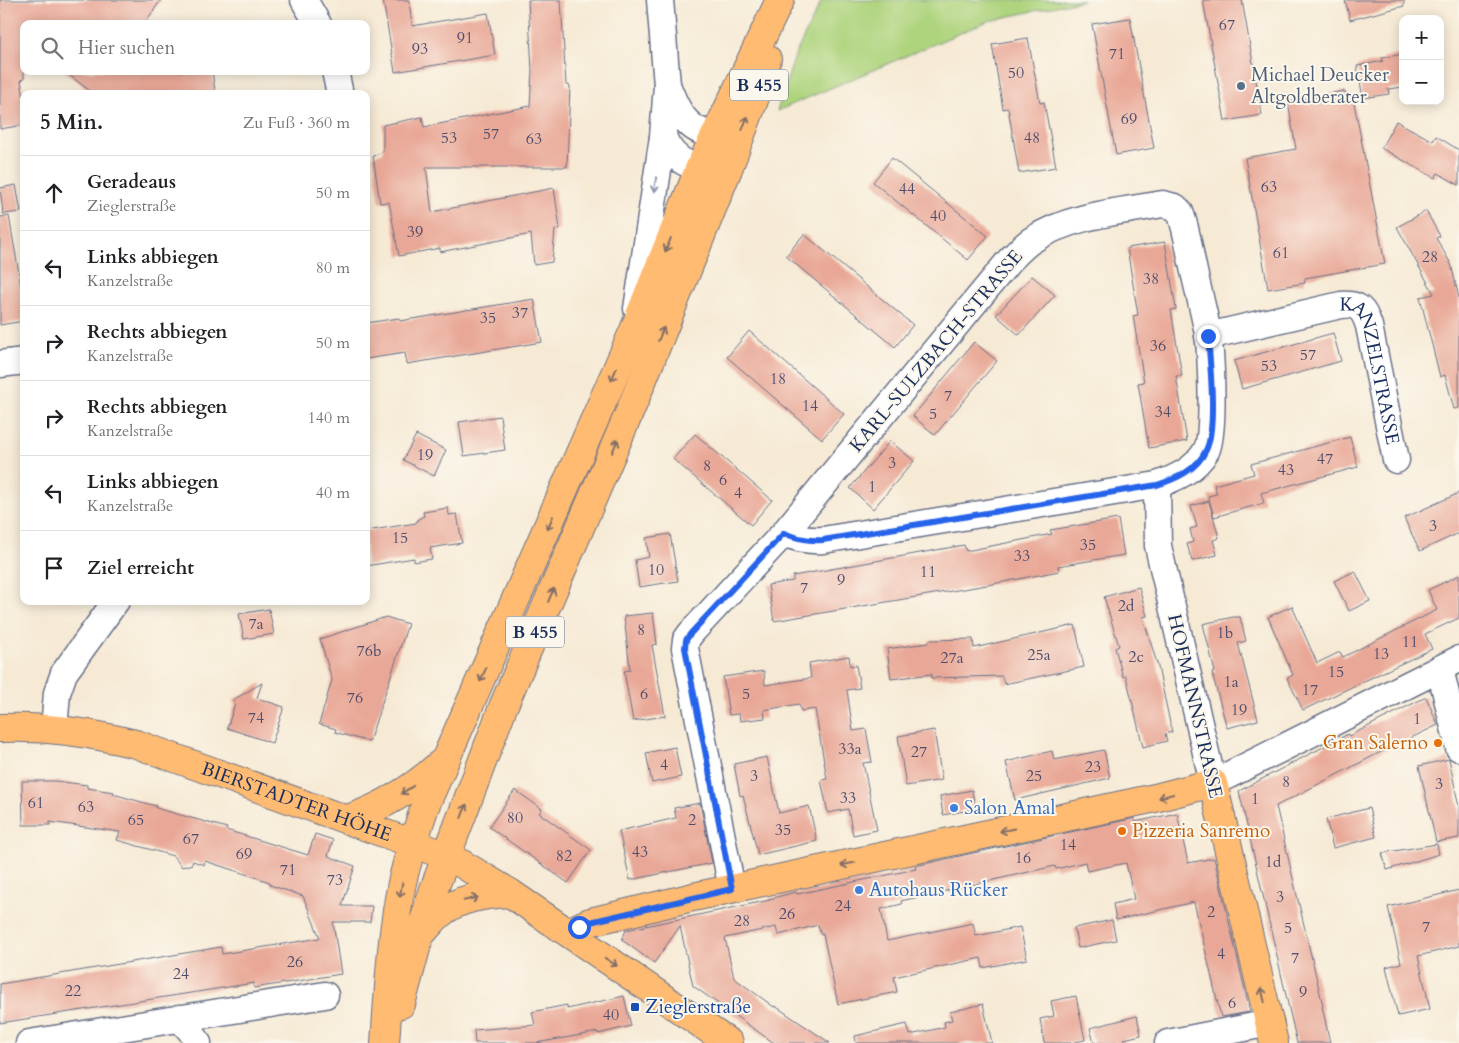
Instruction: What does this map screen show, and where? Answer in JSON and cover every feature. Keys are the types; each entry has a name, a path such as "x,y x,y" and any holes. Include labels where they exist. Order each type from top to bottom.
{"main road":[{"name":"B 455","path":"385,1043 395,931 402,884 425,806 634,330 700,167 780,0"},
{"name":"B 455","path":"391,1043 419,937 446,856 503,707 626,420 728,169 754,100 786,0"},
{"name":"BIERSTADTER HÖHE","path":"0,728 54,729 91,733 136,744 413,842 446,856 510,892 729,1043"},
{"path":"348,819 365,813 400,795 446,760"},
{"path":"572,934 579,927 590,922 732,889 1155,798 1213,783"},
{"name":"HOFMANNSTRASSE","path":"1213,783 1272,1033"},
{"path":"419,937 439,914 455,904 489,895 510,892"}],"street":[{"path":"304,0 316,20"},
{"path":"634,330 663,137 667,85 660,0"},
{"path":"336,75 339,90"},
{"path":"663,137 666,145 677,159 700,167 728,169 724,152 713,138 691,126 677,108 667,85"},
{"name":"KARL-SULZBACH-STRASSE","path":"784,533 1003,268 1031,241 1058,225 1078,219 1163,204 1175,207 1183,220 1208,336"},
{"name":"KANZELSTRASSE","path":"1208,336 1341,305 1350,304 1357,306 1365,315 1369,326 1396,460"},
{"path":"732,889 685,648 686,640 691,633 784,533 809,541 823,540 1157,485 1187,472 1199,462 1207,450 1212,413 1208,336"},
{"path":"0,364 20,362"},
{"name":"HOFMANNSTRASSE","path":"1157,485 1158,546 1213,783"},
{"path":"54,729 57,693 64,673 113,605"},
{"path":"1213,783 1450,664 1459,748"},
{"path":"29,1043 326,995"},
{"path":"179,1018 191,1031 198,1043"},
{"path":"1168,1043 1272,1033"}],"green space":[{"path":"822,0 1084,0 988,21 777,111 796,53"}],"building":[{"path":"0,0 161,0 147,20 20,20 20,75 24,75 24,78 21,81 22,90 20,90 20,126 0,129"},
{"path":"383,0 409,0 412,26 488,13 495,55 395,72"},
{"path":"528,0 561,0 566,85 570,86 567,167 426,167 432,212 554,188 560,229 555,230 552,262 534,265 531,234 440,252 440,248 399,256 389,202 380,203 373,156 383,152 383,125 422,117 424,127 530,106 532,70"},
{"path":"1203,0 1242,0 1262,115 1225,121"},
{"path":"1345,0 1404,0 1404,6 1350,20"},
{"path":"1130,18 1154,148 1116,155 1092,24"},
{"path":"1028,38 1040,103 1044,102 1056,167 1019,173 1008,108 1003,109 992,44"},
{"path":"1399,55 1399,88 1388,89 1389,94 1363,98 1357,66 1383,61 1382,58"},
{"path":"69,75 213,75 215,90 89,90"},
{"path":"1343,91 1353,97 1385,264 1305,278 1305,283 1268,289 1245,158 1296,149 1288,102"},
{"path":"1396,121 1433,141 1436,136 1459,150 1459,185 1438,173 1435,178 1381,148"},
{"path":"892,158 988,236 968,260 873,182"},
{"path":"16,185 20,212 3,214 0,188"},
{"path":"1426,211 1440,236 1436,238 1451,264 1459,298 1459,408 1454,409 1445,375 1440,377 1420,297 1434,294 1397,227"},
{"path":"9,216 20,279 20,322 0,325 0,217"},
{"path":"804,234 913,325 895,347 786,256"},
{"path":"1165,242 1176,309 1171,310 1182,376 1176,376 1187,441 1149,448 1138,383 1144,382 1133,316 1138,315 1127,248"},
{"path":"1032,276 1055,295 1019,335 996,315"},
{"path":"534,299 542,342 407,364 405,353 370,358 370,322 399,318 400,321"},
{"path":"749,331 844,414 822,439 727,357"},
{"path":"1333,333 1341,361 1242,389 1234,361"},
{"path":"974,342 997,361 935,435 913,416"},
{"path":"500,416 505,450 464,456 459,422"},
{"path":"695,434 772,500 751,525 673,459"},
{"path":"416,435 446,450 434,476 403,460"},
{"path":"1350,437 1358,467 1261,493 1264,503 1214,517 1208,496 1217,494 1214,485 1254,474 1251,464"},
{"path":"890,441 914,461 873,509 850,488"},
{"path":"1459,493 1459,533 1420,551 1404,518"},
{"path":"1209,501 1219,538 1213,540 1217,555 1192,561 1187,544 1193,542 1190,529 1197,527 1191,506"},
{"path":"448,508 449,515 457,514 462,543 430,548 432,559 414,562 414,558 370,565 370,530 416,523 418,519 424,516 423,512"},
{"path":"1118,519 1124,555 1058,566 1059,571 993,584 774,621 768,585 793,581 793,576 964,545 966,551 1052,534 1050,530"},
{"path":"670,534 678,581 639,587 635,560 649,557 646,538"},
{"path":"1355,571 1370,601 1349,611 1334,581"},
{"path":"1459,575 1459,618 1425,634 1432,649 1303,710 1287,678 1293,675 1268,617 1292,606 1317,663 1340,652 1343,657 1437,610 1428,590"},
{"path":"1139,587 1147,616 1143,617 1158,667 1172,732 1165,734 1167,741 1143,747 1126,676 1123,677 1115,648 1119,646 1104,597"},
{"path":"269,609 274,634 244,639 239,614"},
{"path":"653,613 657,644 652,645 665,716 633,721 624,671 630,670 624,616"},
{"path":"386,617 408,624 369,742 335,732 336,729 319,724 332,680 320,639"},
{"path":"1240,617 1246,641 1238,643 1258,720 1227,728 1212,673 1215,672 1203,624"},
{"path":"1075,625 1084,667 1004,684 1002,676 931,678 932,674 891,679 887,649 928,643 930,640 973,639 974,648"},
{"path":"849,656 850,666 856,665 860,688 847,690 853,731 866,729 872,762 863,763 877,830 853,835 848,809 828,813 821,780 827,779 815,709 801,711 799,704 764,710 765,718 740,721 739,714 729,715 723,677 764,671 765,685 811,678 809,663"},
{"path":"262,683 257,698 284,707 272,743 227,728 235,704 233,700"},
{"path":"1426,697 1438,725 1276,806 1330,1043 1297,1043 1239,791 1348,734 1349,736"},
{"path":"934,730 942,780 906,786 898,736"},
{"path":"675,747 681,777 652,783 646,753"},
{"path":"1104,750 1110,778 1015,800 1006,762 1052,751 1054,760"},
{"path":"767,757 779,813 809,806 817,841 758,855 743,795 740,796 734,764"},
{"path":"1449,759 1459,807 1459,838 1436,842 1419,766"},
{"path":"22,781 55,781 87,785 87,788 114,792 113,794 156,806 156,808 227,828 226,830 308,855 315,834 333,840 328,856 355,866 342,906 372,906 370,922 333,922 341,974 254,988 254,983 0,1023 0,984 221,947 222,954 320,938 303,896 270,885 270,882 205,861 204,865 193,861 192,864 182,867 173,856 117,840 120,832 50,822 50,825 23,825"},
{"path":"515,790 542,809 539,813 591,850 568,883 489,827"},
{"path":"972,790 975,809 943,815 940,796"},
{"path":"700,803 712,863 630,880 619,831 676,818 674,808"},
{"path":"1369,808 1376,837 1333,848 1326,819"},
{"path":"1177,813 1188,863 1214,858 1250,1012 1221,1017 1194,902 1116,920 1113,904 1134,899 1126,863 1087,871 1085,862 1056,869 1055,866 901,901 902,904 881,909 887,941 973,923 976,936 1020,927 1027,959 983,968 981,958 894,977 897,992 838,1004 823,934 821,935 818,925 778,935 776,927 725,938 734,978 774,1007 830,1043 774,1043 693,986 680,926 654,963 622,940 626,930 770,900 796,892 797,894 916,869 915,866 1135,818 1135,822"},
{"path":"1437,844 1439,854 1387,870 1382,853"},
{"path":"1459,890 1459,946 1418,956 1430,1009 1398,1016 1386,967 1401,963 1388,907"},
{"path":"1112,920 1116,940 1078,948 1074,928"},
{"path":"624,996 631,1026 598,1034 598,1032 536,1043 475,1043 474,1030 535,1025 532,1012 567,1005 567,1009"},
{"path":"1076,996 1085,1040 1070,1043 1044,1043 1040,1019 1054,1016 1051,1001"},
{"path":"983,1004 992,1043 856,1043 855,1036 907,1024 910,1035 945,1027 944,1022 952,1020 950,1012"},
{"path":"1137,1016 1141,1035 1124,1039 1125,1043 1094,1043 1090,1028"}],"place":[{"name":"Michael Deucker Altgoldberater","path":"1241,86"},
{"name":"Gran Salerno","path":"1438,743"},
{"name":"Salon Amal","path":"954,808"},
{"name":"Pizzeria Sanremo","path":"1122,831"},
{"name":"Autohaus Rücker","path":"859,890"},
{"name":"Zieglerstraße","path":"635,1007"}],"route":[{"path":"579,927 590,922 732,889 685,648 686,640 784,533 809,541 823,540 1157,485 1174,479 1187,472 1199,462 1207,450 1212,413 1208,336"}]}
